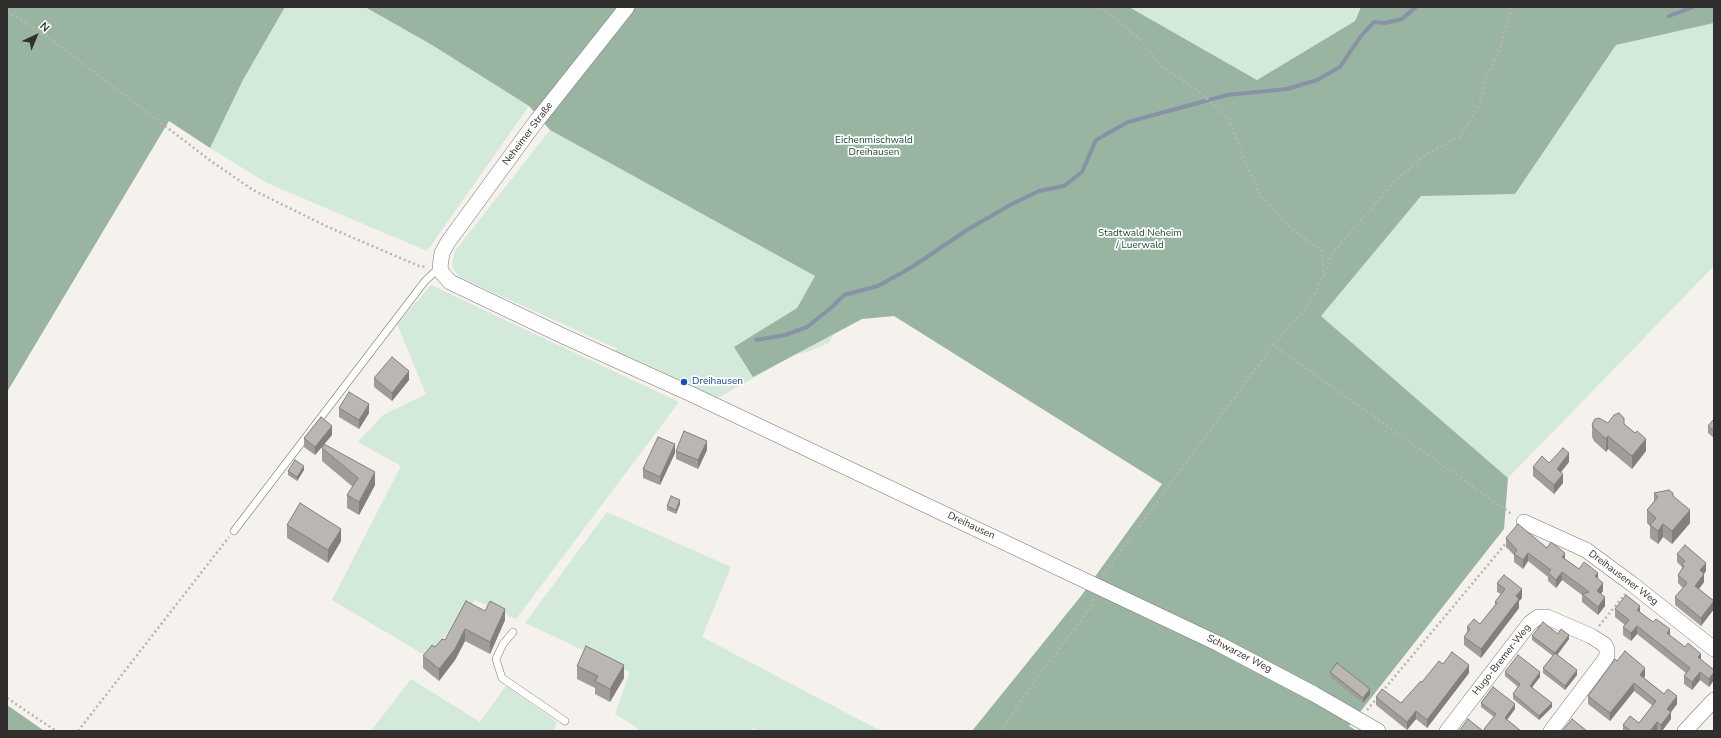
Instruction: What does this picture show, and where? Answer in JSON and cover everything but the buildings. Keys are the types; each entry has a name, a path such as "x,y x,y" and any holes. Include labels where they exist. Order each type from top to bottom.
{"street":[{"name":"Neheimer Straße","path":"440,267 442,253 448,242 535,123 627,7"},
{"name":"Dreihausen","path":"440,267 446,277 456,285 1096,585"},
{"name":"Dreihausener Weg","path":"1524,522 1586,550 1632,584 1714,649"},
{"name":"Schwarzer Weg","path":"1096,585 1219,644 1314,694 1378,731"},
{"name":"Hugo-Bremer-Weg","path":"1447,731 1530,623 1538,617 1547,617 1591,636 1605,645 1607,650 1607,656 1551,731"},
{"path":"1685,731 1714,700"}],"lane":[{"path":"234,531 424,281 440,267"},
{"path":"513,632 503,644 496,659 502,678 564,720"}],"path":[{"path":"1096,7 1103,9 1140,39 1162,67 1197,90 1229,119 1260,195 1288,226 1322,252 1324,275"},
{"path":"1001,731 1037,677 1092,606 1096,585 1273,345 1308,306 1324,275 1332,254 1394,182 1428,153 1459,137 1479,106 1486,79 1500,49 1511,7"},
{"path":"7,12 27,23 47,37 211,161 253,190 328,227 419,266 440,267"},
{"path":"1273,345 1524,522"},
{"path":"78,731 234,531"},
{"path":"1359,720 1509,540"},
{"path":"1591,636 1632,584"},
{"path":"7,698 56,731"}],"green space":[{"path":"7,7 285,7 243,80 210,148 169,121 7,392"},
{"path":"285,7 365,7 432,45 529,106 427,251 267,183 210,148 243,80"},
{"name":"Stadtwald Neheim / Luerwald","path":"365,7 1129,7 1257,80 1355,21 1361,7 1714,7 1714,23 1616,45 1515,194 1421,196 1321,316 1508,478 1504,529 1349,726 1357,731 972,731 1081,596 1162,484 894,316 862,319 753,377 734,347 797,308 815,276 550,130 529,106 432,45"},
{"path":"1129,7 1361,7 1355,21 1257,80"},
{"path":"1714,23 1714,266 1508,478 1321,316 1371,255 1175,132 834,333 829,343 807,352 796,354 716,399 611,351 618,349 459,277 452,266 455,251 550,130 815,276 797,308 775,322 799,320 1185,54 1515,194 1616,45"},
{"path":"431,285 679,402 516,619 475,600 428,657 332,600 401,466 358,442 383,415 426,394 397,324"},
{"path":"607,512 731,567 702,637 881,731 759,731 753,728 752,731 642,731 615,714 630,672 525,623"},
{"path":"411,679 480,722 506,686 557,722 553,731 371,731"},
{"path":"7,705 43,730 45,731 7,731"}],"waterway":[{"path":"756,340 785,335 807,327 832,307 844,295 878,286 912,267 967,230 1010,205 1039,191 1064,186 1082,172 1096,140 1128,122 1227,95 1287,89 1317,80 1340,67 1361,36 1374,22 1385,23 1402,19 1416,7"},
{"path":"1669,16 1693,7"}],"place":[{"name":"Dreihausen","path":"684,382"}],"park label":[{"name":"Eichenmischwald Dreihausen","path":"874,146"}]}
